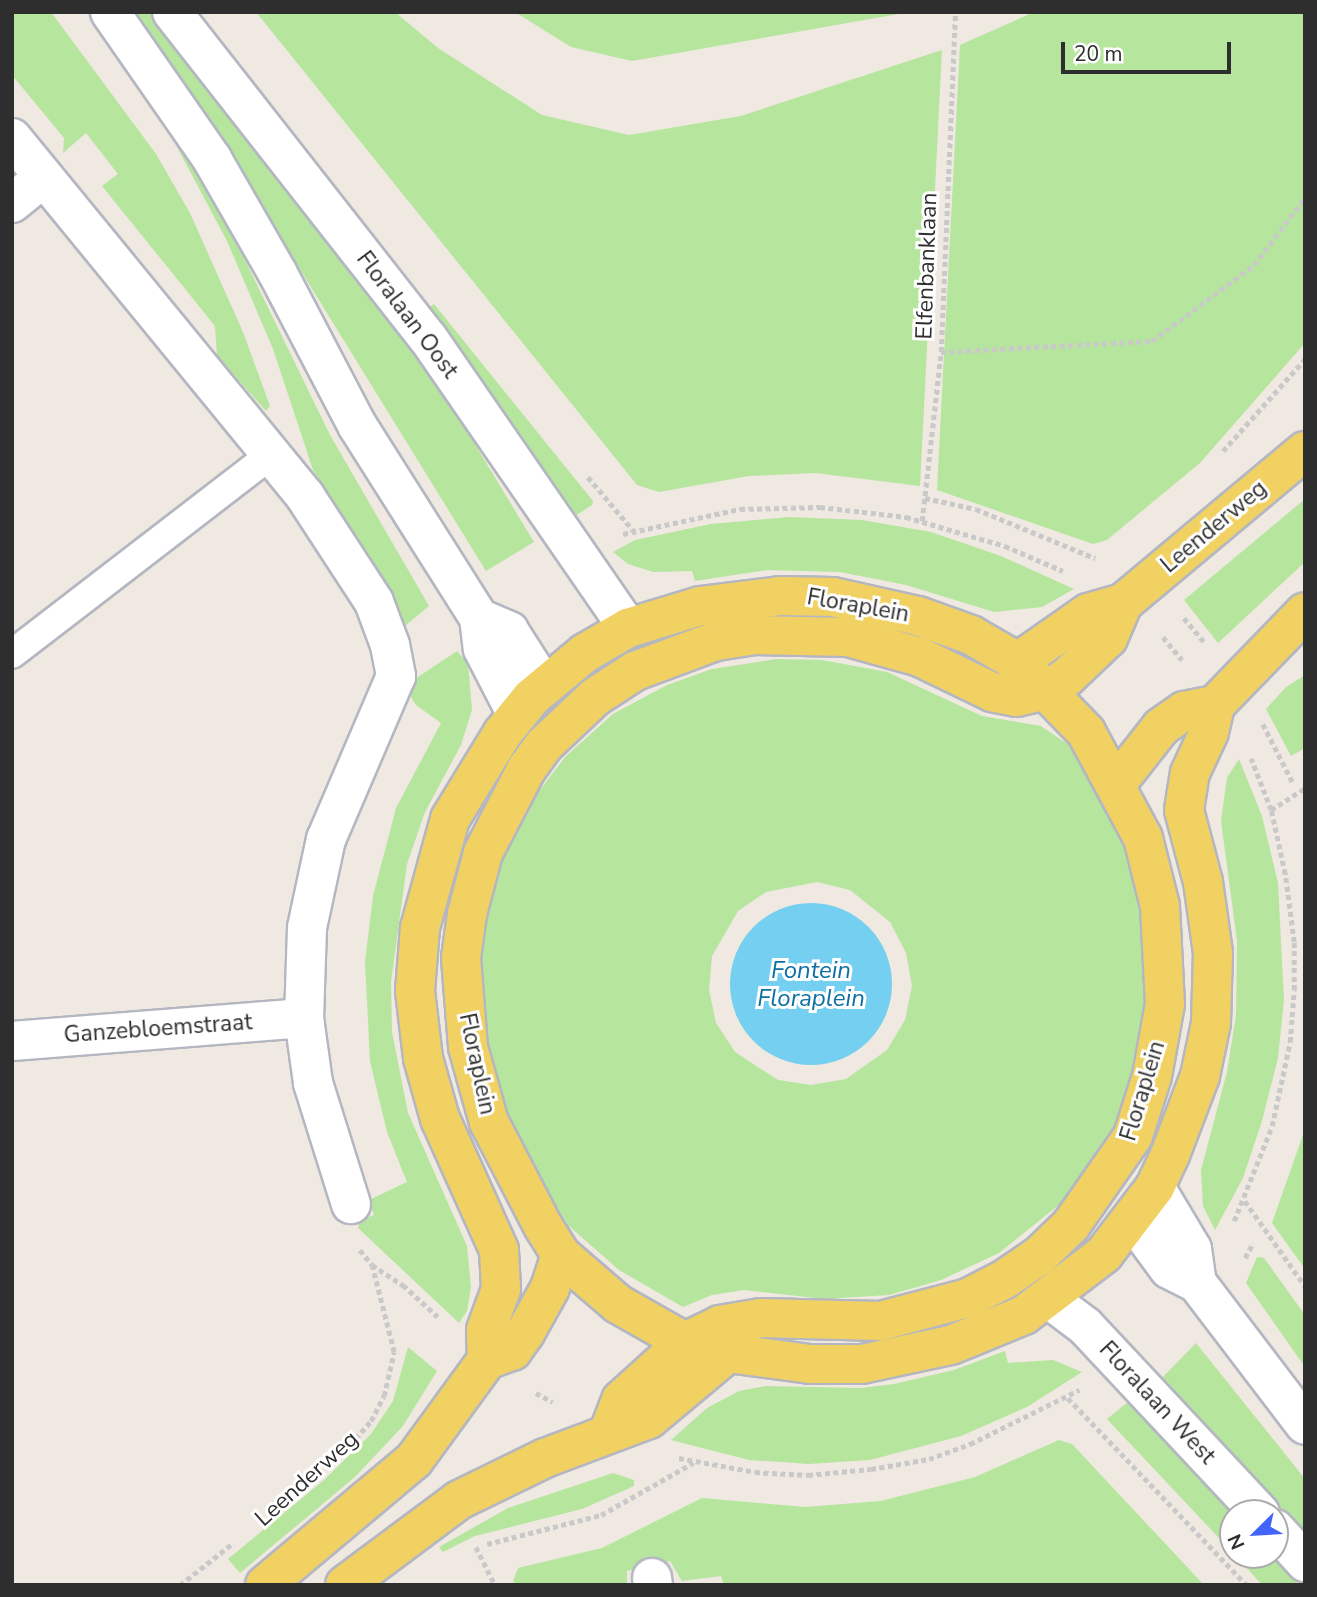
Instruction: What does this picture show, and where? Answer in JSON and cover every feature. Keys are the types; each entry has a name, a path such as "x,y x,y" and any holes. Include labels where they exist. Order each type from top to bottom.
{"main road":[{"path":"110,12 212,159 277,272 357,425 479,618 483,649 517,715"},
{"name":"Floralaan Oost","path":"172,12 428,338 628,628"},
{"path":"12,138 272,454 341,546 374,602 396,676 326,839 307,928 304,1018 313,1083 351,1204"},
{"path":"12,203 44,177"},
{"name":"Leenderweg","path":"1018,662 1088,613 1123,603 1305,451"},
{"name":"Floraplein","path":"486,1360 486,1330 501,1289 499,1250 440,1119 424,1058 415,991 420,928 450,819 484,760 517,715 544,686 585,653 628,628 700,606 780,596 833,597 918,616 971,635 1018,662 1086,732 1117,783 1153,872 1164,942 1165,1004 1144,1107 1122,1158 1104,1183 1040,1255 968,1298 881,1321 739,1319 685,1342"},
{"name":"Leenderweg","path":"1047,690 1108,638 1123,603"},
{"path":"1117,783 1161,727 1184,711 1215,705 1305,612"},
{"path":"479,618 509,631 544,686 561,728"},
{"name":"Floraplein","path":"1047,690 1017,697 992,692 920,657 848,637 755,635 716,641 635,671 595,697 561,728 527,768 483,853 461,958 468,1047 489,1122 561,1255 618,1304 685,1342 728,1353 810,1364 862,1364 905,1357 970,1338 1049,1299 1104,1254 1155,1187 1200,1076 1211,1023 1213,953 1203,882 1184,810 1190,773 1209,732 1215,705"},
{"name":"Ganzebloemstraat","path":"12,1041 304,1018"},
{"path":"1104,1183 1169,1269 1198,1283"},
{"path":"1155,1187 1192,1249 1198,1283 1305,1425"},
{"path":"265,1585 414,1460 486,1360 512,1351 550,1288 561,1255"},
{"name":"Floralaan West","path":"1049,1299 1085,1326 1247,1499"},
{"path":"609,1432 621,1400 685,1342"},
{"path":"345,1585 459,1500 609,1432 649,1419 728,1353"},
{"path":"1289,1544 1305,1562"}],"lane":[{"path":"12,654 272,454"}],"path":[{"name":"Elfenbanklaan","path":"922,521 941,352 955,12"},
{"path":"941,352 1152,341 1254,265 1305,198"},
{"path":"1214,461 1305,359"},
{"path":"925,498 976,509 1105,562"},
{"path":"633,530 740,509 820,507 922,521 1005,546 1068,573"},
{"path":"1175,608 1213,652"},
{"path":"1155,627 1185,662"},
{"path":"1260,718 1293,783"},
{"path":"1245,746 1270,810 1294,942 1290,1042 1272,1126 1245,1201 1305,1286"},
{"path":"1270,810 1305,789"},
{"name":"Leenderweg","path":"344,1450 371,1421 391,1371 393,1332 372,1265"},
{"path":"1068,1398 1247,1585"},
{"path":"467,1551 475,1546 601,1515 693,1463"},
{"name":"Leenderweg","path":"180,1585 243,1536"},
{"path":"475,1546 495,1585"}],"green space":[{"path":"16,12 51,12 156,154 190,213 243,332 270,406 266,411 217,356 215,326 102,186 118,174 86,133 63,153 64,138 12,75 12,16"},
{"path":"134,12 156,12 413,342 534,542 486,571 182,78"},
{"path":"256,12 395,12 438,48 542,115 629,135 741,116 942,50 920,486 815,473 749,476 659,492 637,485"},
{"path":"515,12 910,12 632,61 571,47"},
{"path":"1034,12 1305,12 1305,343 1200,463 1107,540 1093,544 937,490 960,45"},
{"path":"175,127 191,149 330,435 429,606 405,626 379,574 313,470 273,349 227,241 169,132"},
{"path":"434,304 593,501 592,505 572,518 427,309"},
{"path":"1305,499 1305,562 1218,643 1184,600"},
{"path":"789,517 862,520 931,532 1001,556 1074,589 1042,607 994,612 906,585 840,572 768,570 695,581 692,571 653,572 628,564 613,552 635,540 711,524"},
{"path":"457,651 468,664 472,710 461,745 425,812 407,864 391,982 392,1032 408,1113 467,1246 471,1287 467,1311 459,1323 358,1228 360,1221 374,1215 369,1200 407,1182 387,1132 370,1061 365,962 373,896 396,808 441,723 416,705 411,697 412,681"},
{"path":"776,659 822,660 887,672 982,716 1041,726 1069,745 1091,773 1124,838 1145,917 1148,1005 1142,1044 1113,1133 1065,1200 999,1253 941,1280 889,1295 824,1299 744,1290 712,1295 683,1307 619,1270 569,1226 516,1143 484,1046 480,977 486,917 500,862 533,799 565,757 613,714 667,685 712,669","holes":["817,882 850,890 890,922 906,953 912,986 905,1020 887,1050 846,1079 811,1085 778,1080 735,1052 716,1023 709,990 712,956 738,911 766,892"]},
{"path":"1305,675 1305,748 1291,756 1266,709 1286,687"},
{"path":"1239,759 1262,816 1278,883 1284,1000 1278,1058 1262,1121 1243,1178 1215,1230 1203,1206 1201,1170 1227,1072 1236,1015 1237,941 1221,821 1227,778"},
{"path":"1305,1129 1305,1269 1272,1223"},
{"path":"1257,1257 1264,1258 1305,1315 1305,1367 1246,1283"},
{"path":"1196,1343 1305,1479 1305,1534 1289,1517 1289,1499 1272,1499 1159,1381"},
{"path":"408,1347 437,1371 403,1426 355,1477 240,1573 228,1559 324,1480 371,1434 393,1401"},
{"path":"1005,1351 1008,1363 1053,1360 1082,1372 1027,1407 961,1436 870,1460 809,1464 749,1460 671,1440 707,1408 739,1391 765,1386 861,1388 894,1384 954,1370"},
{"path":"1128,1402 1220,1499 1219,1538 1107,1419"},
{"path":"1059,1440 1072,1444 1204,1585 724,1585 721,1576 682,1581 670,1561 627,1571 627,1585 516,1585 513,1581 518,1568 602,1548 702,1498 805,1507 881,1501 975,1477"},
{"path":"613,1473 634,1480 634,1486 582,1509 475,1536 443,1552 439,1547 508,1508"},
{"path":"1248,1569 1285,1569 1299,1585 1262,1585"}],"water":[{"name":"Fontein Floraplein","path":"811,903 842,909 868,927 886,953 892,984 886,1015 868,1041 842,1059 811,1065 780,1059 754,1041 736,1015 730,984 736,953 754,927 780,909"}]}
